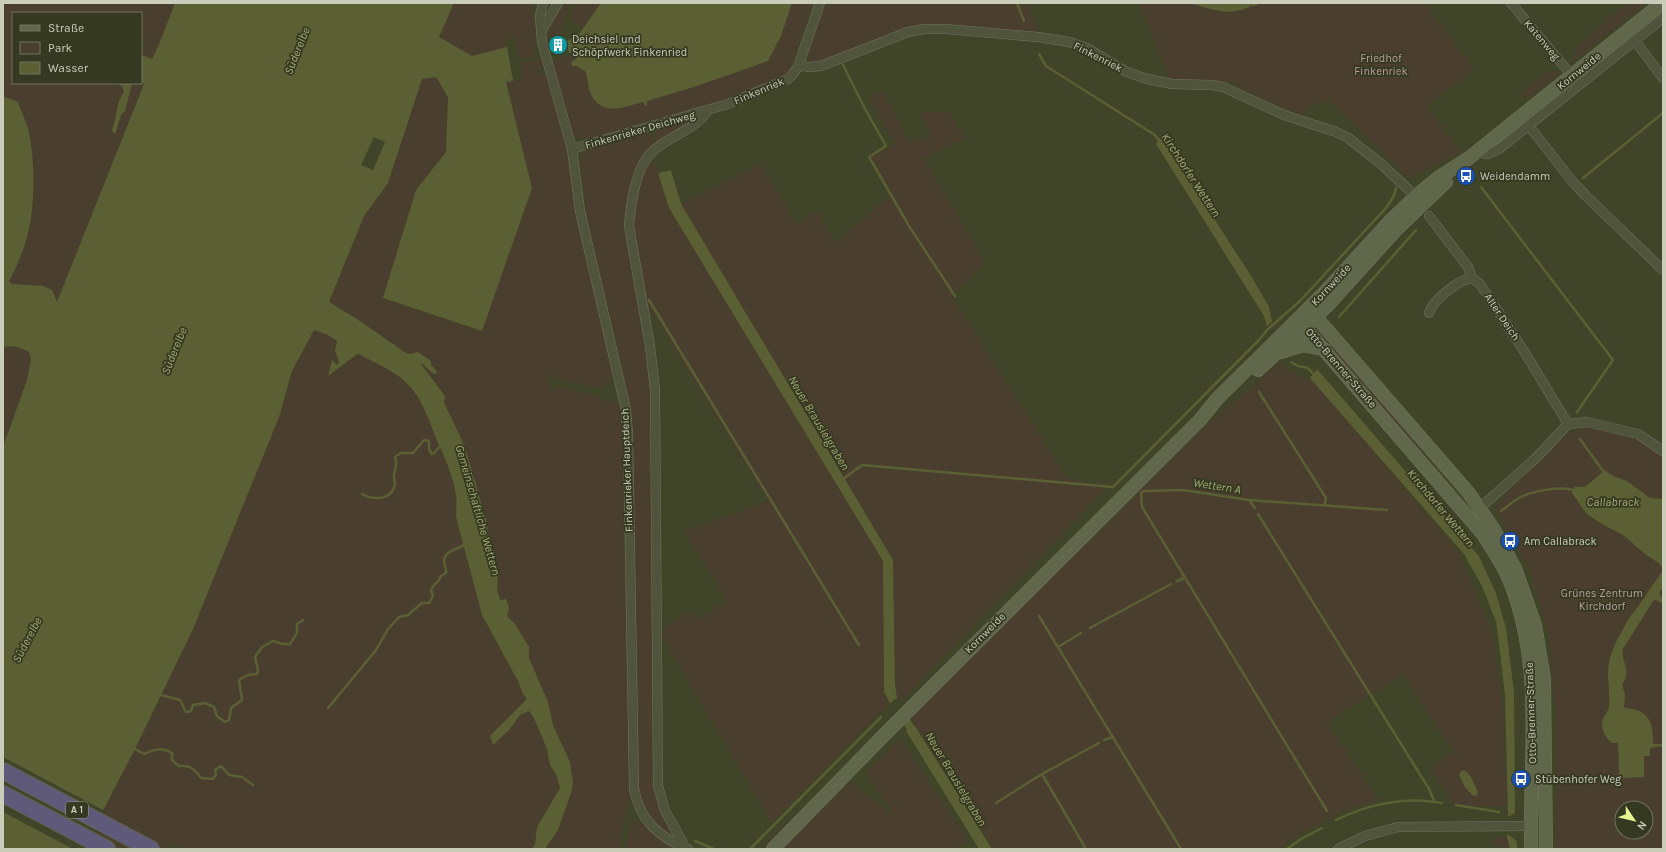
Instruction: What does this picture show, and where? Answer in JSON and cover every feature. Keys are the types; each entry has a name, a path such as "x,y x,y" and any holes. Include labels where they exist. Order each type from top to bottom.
{"highway":[{"name":"A 1","path":"3,771 151,849"},
{"name":"A 1","path":"3,794 107,849"}],"main road":[{"name":"Kornweide","path":"773,849 887,732 1200,420 1217,399 1303,314 1392,219 1460,169 1473,155 1662,3"},
{"name":"Kornweide","path":"1200,420 1223,403 1316,317 1381,245 1418,201"},
{"name":"Otto-Brenner-Straße","path":"1531,849 1526,826 1533,756 1532,688 1527,641 1508,578 1493,550 1469,517 1305,328 1303,314 1316,317 1480,508 1499,537 1515,568 1530,610 1537,637 1544,679 1546,849"},
{"path":"1274,355 1287,349 1303,345 1324,349"},
{"path":"1469,517 1480,508"},
{"path":"1526,826 1546,825"}],"street":[{"name":"Finkenrieker Hauptdeich","path":"543,3 540,16 541,33 572,149 580,211 628,422 634,788 640,809 650,824 668,839 686,848"},
{"path":"541,33 558,3"},
{"path":"798,65 820,3"},
{"name":"Katenweg","path":"1511,3 1572,76"},
{"name":"Kornweide","path":"1473,155 1493,152 1529,126 1663,18"},
{"name":"Finkenriek","path":"708,110 728,104 788,79 798,65 808,67 821,66 901,34 925,29 975,31 1038,37 1069,42 1087,48 1127,72 1164,83 1224,87 1288,117 1342,134 1372,156 1418,201"},
{"path":"1635,41 1663,78"},
{"name":"Finkenrieker Hauptdeich","path":"686,848 665,812 658,786 654,390 650,346 629,226 631,206 638,180 646,159 662,144 699,122 708,110"},
{"name":"Finkenrieker Deichweg","path":"572,149 708,110"},
{"path":"1529,126 1581,191 1663,270"},
{"name":"Alter Deich","path":"1429,216 1468,267 1472,278 1480,284 1524,351 1568,424"},
{"path":"1429,313 1436,300 1462,281 1472,278"},
{"path":"1480,508 1537,457 1568,424 1587,422 1638,434 1663,451"},
{"path":"1338,849 1365,836 1398,827 1526,826"}],"green space":[{"path":"3,3 175,3 152,59 142,55 142,48 146,43 142,36 142,12 12,12 12,84 119,84 122,86 124,92 113,131 118,127 121,115 125,111 132,84 142,84 142,82 144,83 57,302 52,290 43,286 12,284 9,281 21,256 5,95 3,96"},
{"path":"454,3 530,3 538,39 535,40 537,50 533,51 534,57 519,59 514,33 511,33 512,38 505,39 507,47 472,57 439,37"},
{"path":"564,3 570,3 563,24 562,34 549,37 547,31"},
{"path":"575,3 601,3 583,29 571,20"},
{"path":"792,3 814,3 790,70 783,76 733,98 588,141 588,139 580,139 572,133 561,98 553,60 571,55 570,52 576,52 577,58 571,63 572,66 576,66 585,71 611,110 643,102 645,106 647,101 697,86 768,61 781,36"},
{"path":"824,3 1027,3 1039,33 931,26 827,60 813,63 809,60 807,52"},
{"name":"Friedhof Finkenriek","path":"1139,3 1189,3 1227,13 1252,5 1247,3 1424,3 1474,69 1427,106 1460,152 1409,178 1329,100 1313,105 1302,115 1232,83 1169,78"},
{"path":"1628,3 1646,3 1571,63 1569,63 1578,46"},
{"path":"1663,10 1663,15 1498,147 1489,149"},
{"path":"543,59 545,67 537,69 538,75 546,74 562,126 613,374 607,384 602,387 595,388 547,374 551,393 557,386 584,394 584,392 620,405 624,419 630,794 618,849 545,849 554,837 566,752 553,725 548,702 529,658 529,647 515,624 507,615 509,608 504,604 499,596 497,588 498,573 490,567 487,541 488,527 465,447 444,402 445,396 421,364 423,364 428,370 436,369 431,365 431,361 424,356 417,353 406,353 357,319 329,302 364,216 388,183 422,79 436,77 448,97 446,152 416,190 532,188 506,82 523,78 520,63"},
{"path":"1556,70 1558,74 1526,99 1522,93 1547,72"},
{"path":"882,92 910,142 931,136 919,112 950,112 965,140 948,145 924,159 985,263 951,296 1067,478 1106,488 903,699 897,698 895,685 893,560 681,204 761,164 796,224 817,212 836,243 890,196 871,157 895,144 869,98"},
{"path":"695,119 655,146 653,137 657,136 656,129"},
{"path":"649,131 654,147 630,199 637,287 650,381 654,734 653,780 661,813 676,837 674,838 661,828 652,818 644,806 638,791 624,376 588,222 580,162 582,155 590,150 590,148"},
{"path":"651,153 669,208 883,561 884,692 890,703 772,823 659,631 690,612 697,620 727,601 685,531 768,501 641,295 631,206"},
{"path":"314,330 337,340 335,347 339,362 338,365 334,360 328,376 359,354 396,374 409,385 421,402 452,478 456,498 456,517 482,615 518,681 523,694 528,699 491,736 513,724 520,715 529,711 534,718 547,749 552,770 556,774 560,788 541,820 535,844 532,849 183,849 170,842 166,849 83,849 135,749 193,629 279,417 292,371"},
{"path":"1323,331 1457,485 1455,487 1420,448 1402,432 1318,336"},
{"path":"9,345 29,352 30,360 26,384 3,447 3,348"},
{"path":"1254,356 1197,415 763,849 761,849"},
{"path":"1279,362 1288,370 1319,386 1459,553 1492,634 1503,711 1507,806 1455,806 1430,768 1454,753 1403,674 1327,722 1379,801 1351,807 1300,834 1280,849 994,849 909,716 1137,495 1136,492 1197,432 1236,401"},
{"name":"Grünes Zentrum Kirchdorf","path":"1589,427 1628,436 1655,449 1663,456 1663,499 1650,498 1627,481 1608,474 1601,475 1591,480 1585,487 1579,488 1575,496 1586,513 1600,523 1623,535 1662,566 1663,849 1557,849 1556,716 1549,637 1529,568 1497,511 1499,502 1568,433"},
{"path":"900,738 969,842 957,849 782,849 847,779 897,819 866,773"},
{"path":"637,822 644,824 664,843 676,849 625,849 631,827"},
{"path":"1494,837 1507,837 1510,849 1501,849 1501,845 1493,845"}],"water":[{"path":"175,3 454,3 439,37 472,56 507,47 513,81 506,82 532,188 482,331 383,298 416,190 446,152 448,97 436,77 422,79 388,183 364,216 329,302 357,319 406,353 411,354 418,352 431,361 431,365 437,371 436,374 432,373 423,364 421,364 445,396 444,402 465,447 488,527 487,541 490,567 498,573 497,590 500,600 506,599 509,608 507,616 515,624 529,647 529,658 548,702 553,725 570,762 573,783 571,793 558,830 545,849 532,849 535,844 537,827 560,788 556,774 550,765 547,749 534,718 529,711 520,715 509,730 493,745 490,736 527,699 482,615 456,517 454,483 446,460 421,402 409,385 396,374 359,354 328,376 332,360 337,365 339,362 335,350 337,341 328,335 314,330 292,371 279,417 193,629 135,749 83,849 3,849 3,447 27,380 31,359 29,352 22,349 13,346 3,348 3,96 18,102 29,133 33,170 32,210 28,233 20,258 9,281 12,284 43,286 52,290 57,302 144,84 142,82 142,55 152,59"},
{"path":"601,3 792,3 781,36 768,61 697,86 647,101 647,105 645,106 643,102 613,109 600,105 595,100 590,92 585,71 576,66 572,66 571,63 577,58 575,52 569,53 567,41 579,34"},
{"path":"1189,3 1247,3 1253,5 1244,9 1229,12 1213,10"},
{"path":"119,84 132,84 125,111 121,115 115,134 112,131 119,100 124,92 122,86"},
{"path":"1161,136 1253,279 1269,307 1272,322 1267,326 1264,316 1156,144"},
{"path":"671,170 681,204 893,560 895,685 897,698 890,703 884,692 883,561 669,208 658,173"},
{"path":"1317,369 1479,556 1496,593 1506,628 1514,692 1515,812 1517,849 1510,849 1507,837 1508,815 1505,695 1500,652 1496,622 1482,586 1464,554 1310,378"},
{"name":"Callabrack","path":"1605,470 1613,476 1627,481 1650,498 1663,499 1663,570 1660,564 1645,554 1623,535 1600,523 1586,513 1572,493 1574,487 1585,487"},
{"path":"1663,570 1663,587 1659,593 1663,600 1663,604 1656,600 1653,601 1623,649 1626,674 1622,685 1625,694 1624,707 1637,710 1647,717 1650,721 1652,729 1653,744 1663,744 1663,746 1650,748 1650,756 1644,756 1644,777 1619,778 1618,743 1612,743 1609,741 1602,726 1603,719 1609,707 1608,674 1610,657 1619,636 1631,616"},
{"path":"915,726 992,849 979,849 906,731"},
{"path":"1462,770 1465,771 1472,779 1478,792 1476,796 1472,795 1465,787 1459,775"}],"pier":[{"path":"374,137 385,142 373,170 361,165"},
{"path":"3,757 105,811 85,849 73,849 3,812"},
{"path":"1517,812 1519,843 1509,835 1505,835 1506,818"}],"waterway":[{"name":"Kirchdorfer Wettern","path":"1017,3 1024,21"},
{"path":"1253,5 1258,3"},
{"name":"Kirchdorfer Wettern","path":"1039,54 1046,66 1155,135 1160,142"},
{"path":"843,65 886,146 869,157 909,226 955,296"},
{"path":"1583,178 1663,113"},
{"path":"1481,187 1613,360 1577,412"},
{"path":"842,480 862,465 1113,487 1258,341 1268,329 1300,301 1385,209 1393,197 1396,188"},
{"path":"1339,317 1416,230"},
{"path":"649,300 859,645"},
{"name":"Kirchdorfer Wettern","path":"1291,362 1298,366 1308,368 1315,376"},
{"path":"1259,392 1326,498 1324,506"},
{"path":"1580,439 1603,471"},
{"path":"362,494 376,498 382,498 390,494 395,484 395,457 401,453 413,453 424,440 429,441 429,449 432,454 441,445"},
{"path":"1501,511 1524,495 1553,489 1573,490"},
{"name":"Wettern A","path":"1327,811 1142,507 1141,493 1144,491 1183,490 1249,500 1387,510"},
{"name":"Wettern A","path":"1249,500 1255,508"},
{"path":"1258,514 1429,789 1434,801"},
{"path":"328,708 376,650 388,629 399,617 408,615 422,603 429,603 433,596 431,590 432,588 441,576 446,573 444,561 445,557 449,552 466,543"},
{"name":"Wettern A","path":"1177,581 1184,578"},
{"path":"1090,628 1171,584"},
{"path":"1039,616 1181,849"},
{"path":"161,695 180,700 186,712 191,711 193,705 205,703 214,707 217,716 225,722 229,720 231,708 242,700 239,680 248,675 257,674 258,670 255,657 262,647 273,641 283,644 290,644 297,633 297,624 303,620"},
{"path":"1058,647 1081,633"},
{"path":"750,849 881,717"},
{"name":"Neuer Brausielgraben","path":"907,722 916,737"},
{"path":"1104,740 1112,737"},
{"path":"996,803 1042,774 1099,743"},
{"path":"135,749 144,754 158,749 168,751 172,753 172,760 179,766 187,766 192,768 201,778 213,779 216,775 215,770 221,766 229,775 242,777 253,785"},
{"path":"1042,774 1086,849"},
{"path":"1336,820 1348,814 1388,803 1415,800 1442,803"},
{"path":"1456,805 1499,812"},
{"path":"1287,849 1301,839 1322,828"},
{"path":"695,841 714,849"}],"place":[{"name":"Deichsiel und Schöpfwerk Finkenried","path":"558,45"},
{"name":"Weidendamm","path":"1466,176"},
{"name":"Am Callabrack","path":"1510,541"},
{"name":"Stübenhofer Weg","path":"1521,779"}],"water label":[{"name":"Süderelbe","path":"297,51"},
{"name":"Süderelbe","path":"174,351"},
{"name":"Gemeinschaftliche Wettern","path":"478,510"},
{"name":"Süderelbe","path":"27,640"}]}
